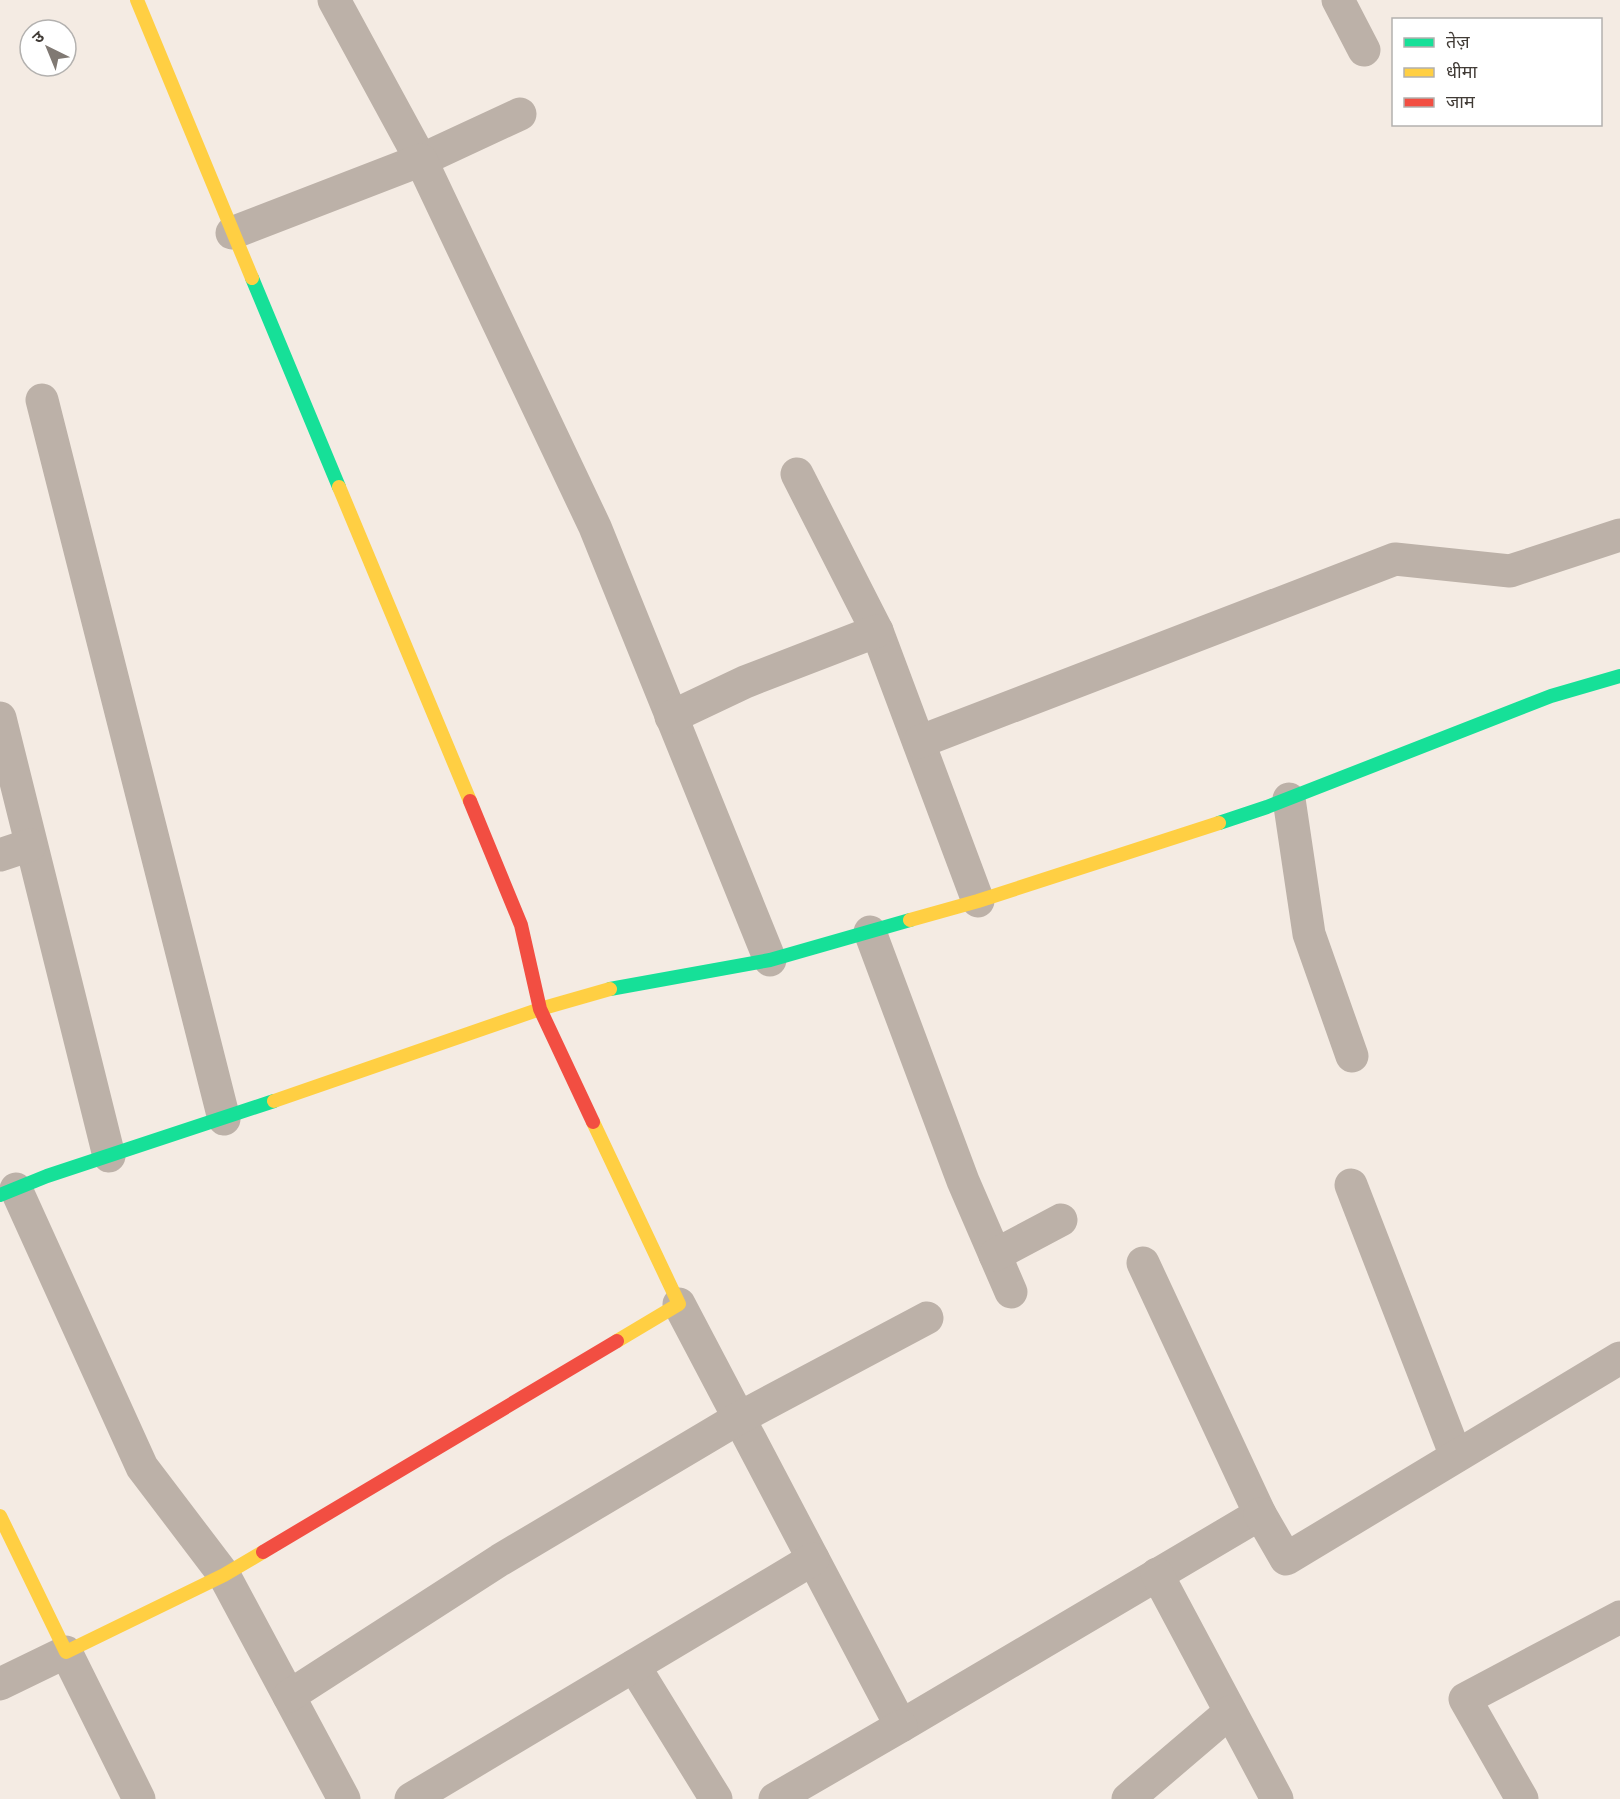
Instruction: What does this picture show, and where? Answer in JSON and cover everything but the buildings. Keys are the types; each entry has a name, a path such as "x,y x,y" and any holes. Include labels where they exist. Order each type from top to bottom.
{"street":[{"path":"137,0 521,925 540,1009 679,1304 901,1726"},
{"path":"333,0 422,159 595,527 770,960"},
{"path":"1338,0 1364,50"},
{"path":"232,233 422,159 520,114"},
{"path":"42,400 224,1119"},
{"path":"796,474 877,631 978,901"},
{"path":"919,742 1395,559 1510,571 1620,535"},
{"path":"671,717 745,682 877,631"},
{"path":"345,1799 224,1575 142,1467 8,1192 540,1009 612,988 770,960 978,901 1289,799 1551,696 1620,676"},
{"path":"0,718 15,850 109,1156"},
{"path":"1289,799 1310,934 1352,1056"},
{"path":"870,932 963,1181 1011,1292"},
{"path":"1351,1185 1456,1456"},
{"path":"995,1255 1061,1220"},
{"path":"1143,1263 1260,1514 1286,1559 1620,1358"},
{"path":"0,1684 224,1575 679,1304"},
{"path":"289,1696 500,1560 739,1418 927,1318"},
{"path":"775,1799 1260,1514"},
{"path":"0,1516 139,1799"},
{"path":"411,1799 813,1559"},
{"path":"1157,1574 1277,1799"},
{"path":"1522,1799 1465,1699 1620,1617"},
{"path":"634,1666 716,1799"},
{"path":"1128,1799 1230,1712"}],"traffic: fast":[{"path":"252,278 339,487"},
{"path":"1219,823 1267,807 1551,696 1620,676"},
{"path":"610,989 770,960 910,920"},
{"path":"0,1195 47,1176 274,1101"}],"traffic: slow":[{"path":"137,0 252,278"},
{"path":"339,487 470,801"},
{"path":"910,920 978,901 1219,823"},
{"path":"274,1101 540,1009 610,989"},
{"path":"593,1122 679,1304 617,1341"},
{"path":"0,1516 66,1652 224,1575 263,1552"}],"traffic: jam":[{"path":"470,801 521,925 540,1009 593,1122"},
{"path":"263,1552 617,1341"}]}
